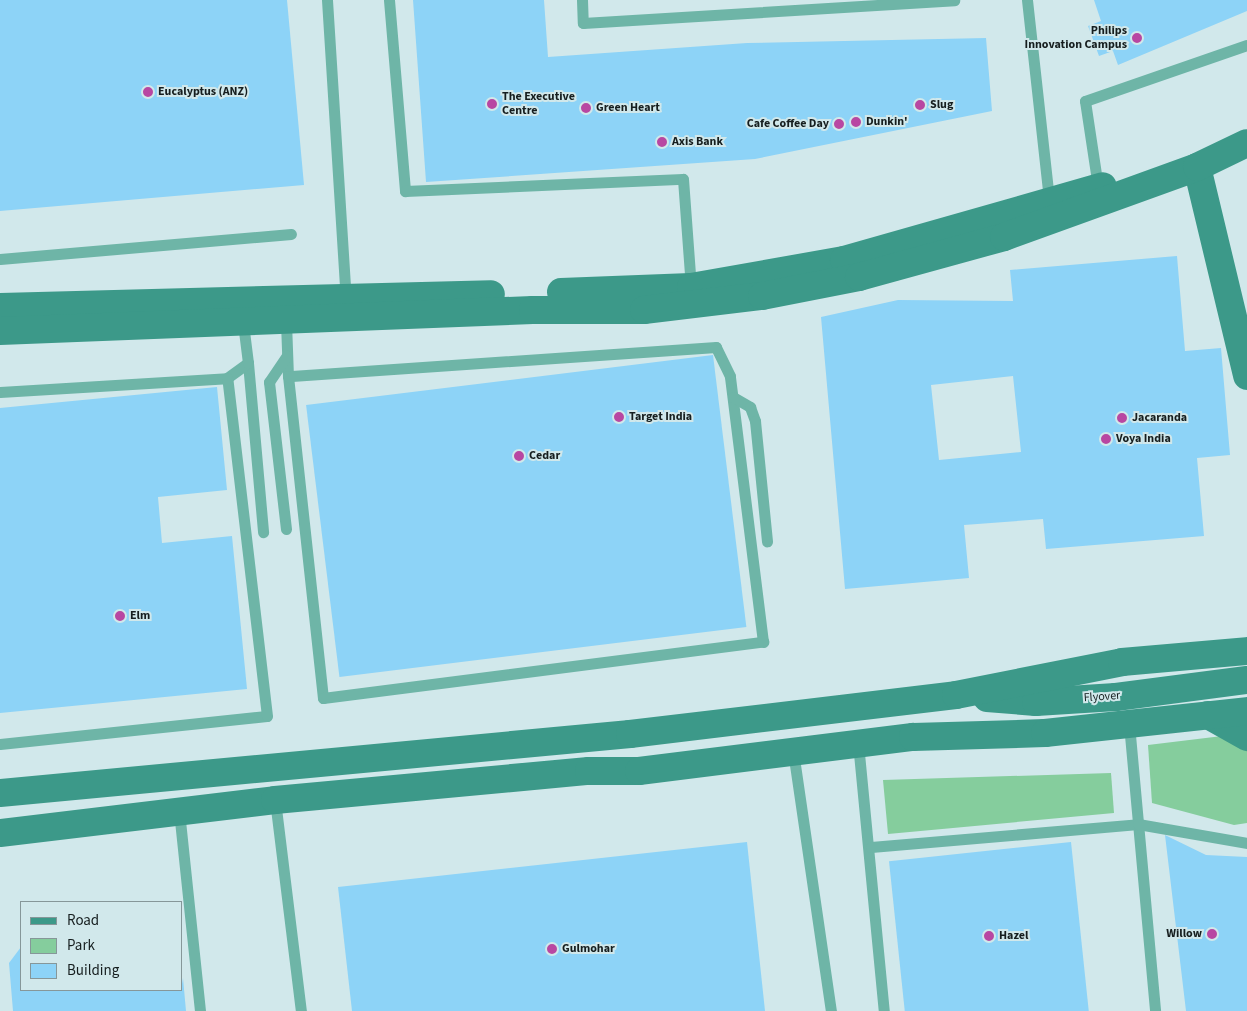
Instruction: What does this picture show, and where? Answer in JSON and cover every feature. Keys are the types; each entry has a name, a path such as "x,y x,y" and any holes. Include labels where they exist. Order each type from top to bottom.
{"street":[{"path":"0,307 691,296 844,260 1049,200 1100,195 1247,125"},
{"path":"0,331 286,322 691,296 860,278 1100,195 1197,167 1247,143"},
{"path":"1197,167 1247,376"},
{"path":"0,793 412,757 956,695 1122,662 1247,651"},
{"name":"Flyover","path":"956,695 1036,702 1247,680"},
{"path":"0,833 275,800 589,771 640,771 858,743 1129,724 1247,711"},
{"path":"1208,715 1247,737"}],"lane":[{"path":"327,0 346,300"},
{"path":"389,0 405,192 683,179 691,296"},
{"path":"582,0 583,23 954,0"},
{"path":"1027,0 1049,200"},
{"path":"1100,195 1085,101 1247,45"},
{"path":"0,259 291,234"},
{"path":"286,322 288,376 323,698 763,642 730,376 716,347 288,376"},
{"path":"243,323 263,532"},
{"path":"286,529 269,382 287,355"},
{"path":"0,392 227,378 248,363"},
{"path":"0,744 267,716 227,378"},
{"path":"733,397 750,408 755,421 767,541"},
{"path":"1129,724 1156,1011"},
{"path":"858,743 871,847 884,1011"},
{"path":"793,750 831,1011"},
{"path":"275,800 301,1011"},
{"path":"179,811 200,1011"},
{"path":"871,847 1138,824 1247,843"}],"green space":[{"path":"1247,733 1247,823 1234,825 1152,803 1148,745"},
{"path":"1111,773 1114,813 888,834 883,780"}],"building":[{"name":"Eucalyptus (ANZ)","path":"0,0 287,0 304,185 0,211"},
{"name":"Green Heart","path":"413,0 544,0 548,57 747,43 986,38 992,111 755,159 426,182"},
{"name":"Philips Innovation Campus","path":"1094,0 1247,0 1247,11 1118,65 1113,51 1099,56 1088,26 1101,21"},
{"name":"Jacaranda","path":"1177,256 1185,351 1221,348 1230,455 1197,458 1204,536 1046,549 1043,519 964,525 969,578 845,589 821,317 898,300 1013,301 1010,270","holes":["1013,376 1021,452 939,460 931,385"]},
{"name":"Cedar","path":"713,355 746,627 339,677 306,405"},
{"name":"Elm","path":"217,387 227,490 158,497 162,543 232,536 247,689 0,713 0,408"},
{"name":"Willow","path":"1165,835 1206,855 1247,857 1247,1011 1186,1011"},
{"name":"Gulmohar","path":"747,842 765,1011 352,1011 338,887"},
{"name":"Hazel","path":"1071,842 1089,1011 905,1011 889,861"},
{"path":"20,948 20,991 182,991 183,978 186,1011 13,1011 9,963"}],"place":[{"name":"Philips Innovation Campus","path":"1137,38"},
{"name":"Eucalyptus (ANZ)","path":"148,92"},
{"name":"The Executive Centre","path":"492,104"},
{"name":"Slug","path":"920,105"},
{"name":"Green Heart","path":"586,108"},
{"name":"Dunkin'","path":"856,122"},
{"name":"Cafe Coffee Day","path":"839,124"},
{"name":"Axis Bank","path":"662,142"},
{"name":"Target India","path":"619,417"},
{"name":"Jacaranda","path":"1122,418"},
{"name":"Voya India","path":"1106,439"},
{"name":"Cedar","path":"519,456"},
{"name":"Elm","path":"120,616"},
{"name":"Willow","path":"1212,934"},
{"name":"Hazel","path":"989,936"},
{"name":"Gulmohar","path":"552,949"}]}
